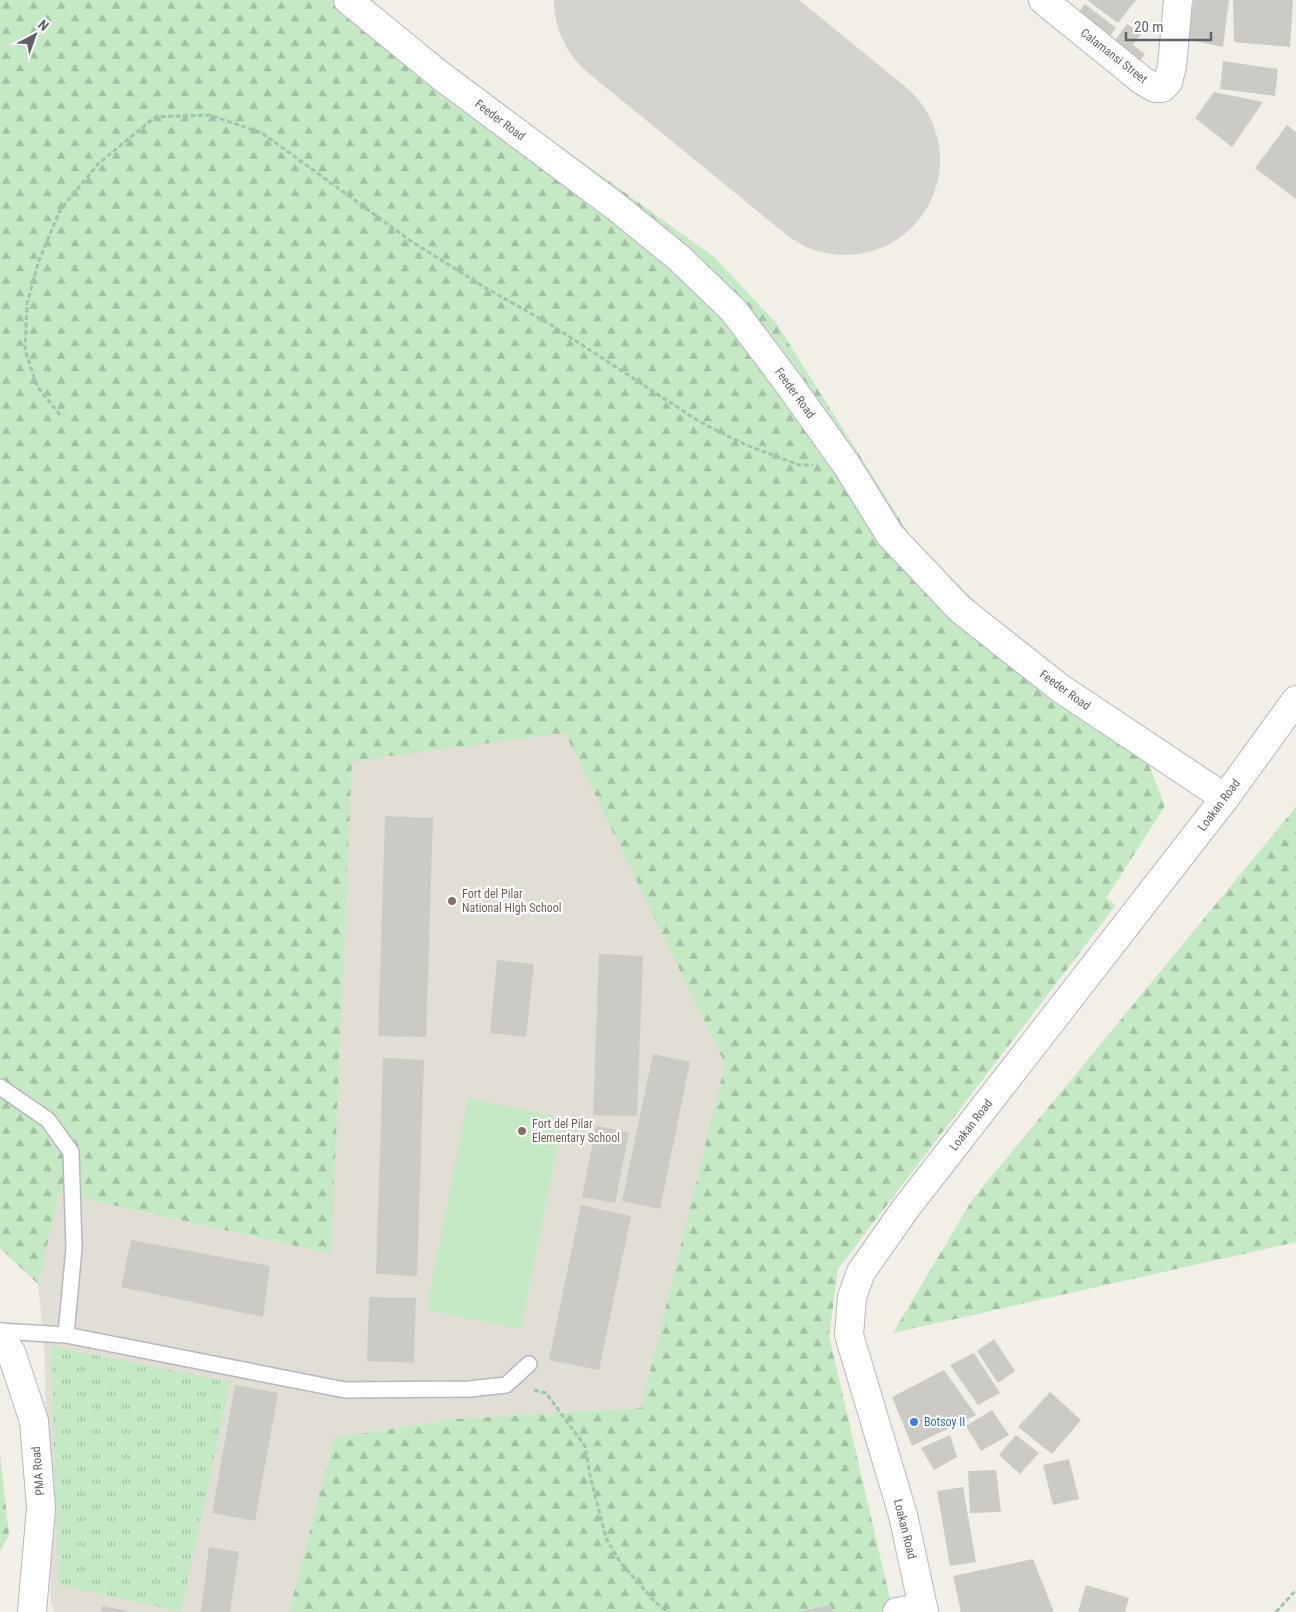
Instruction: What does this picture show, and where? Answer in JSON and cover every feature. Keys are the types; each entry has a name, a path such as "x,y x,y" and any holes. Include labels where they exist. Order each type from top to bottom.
{"street":[{"name":"Feeder Road","path":"348,0 442,76 619,209 679,258 734,311 846,464 890,535 960,609 1060,688 1225,798"},
{"name":"Calamansi Street","path":"1044,0 1143,82 1155,88 1162,88 1168,82 1172,66 1178,0"},
{"name":"Loakan Road","path":"915,1610 903,1515 849,1335 852,1297 861,1272 906,1208 1225,798 1296,700"},
{"name":"PMA Road","path":"0,1337 11,1352 34,1421 41,1508 32,1612"}],"lane":[{"path":"0,1087 48,1120 71,1152 74,1248 66,1335"},
{"path":"0,1331 66,1335 345,1390 470,1388 506,1385 529,1364"}],"path":[{"path":"60,415 37,386 25,350 28,304 38,263 60,210 98,164 155,117 210,115 262,133 411,241 484,287 553,326 700,422 744,444 799,465 846,464"},
{"path":"506,1385 546,1393 585,1446 590,1475 606,1538 620,1562 656,1603 670,1612"},
{"path":"1276,1612 1296,1590"}],"shaded area":[{"name":"Fort del Pilar Elementary School","path":"565,733 725,1064 641,1408 455,1419 334,1438 289,1612 55,1612 51,1604 44,1343 38,1284 58,1193 330,1254 352,760"}],"green space":[{"path":"0,0 366,0 527,122 714,257 776,323 913,540 995,621 1134,727 1165,806 1106,898 1116,905 838,1269 829,1336 893,1612 289,1612 334,1438 455,1419 641,1408 725,1064 565,733 352,761 331,1254 59,1193 38,1284 0,1248"},
{"path":"1296,807 1296,1242 893,1333 972,1200"},
{"path":"468,1098 563,1118 521,1329 426,1310"},
{"path":"51,1346 230,1382 181,1611 58,1585"},
{"path":"0,1454 9,1535 0,1552"}],"building":[{"path":"1087,0 1136,0 1118,23"},
{"path":"1194,0 1229,0 1223,47 1186,39"},
{"path":"1233,0 1293,0 1290,47 1234,42"},
{"path":"1085,4 1116,28 1106,41 1074,18"},
{"path":"1127,24 1141,34 1133,45 1145,54 1136,66 1110,47"},
{"path":"1223,61 1278,69 1275,96 1220,89"},
{"path":"1214,92 1263,102 1232,147 1195,118"},
{"path":"1287,125 1296,132 1296,199 1255,168"},
{"path":"385,816 433,818 426,1037 378,1036"},
{"path":"599,954 643,956 637,1116 593,1115"},
{"path":"497,960 534,964 526,1037 490,1033"},
{"path":"653,1054 690,1062 660,1209 622,1201"},
{"path":"383,1058 424,1060 417,1276 376,1274"},
{"path":"596,1126 629,1132 615,1203 582,1197"},
{"path":"581,1205 631,1216 599,1370 549,1360"},
{"path":"131,1240 270,1266 263,1317 121,1287"},
{"path":"369,1297 416,1298 414,1363 367,1361"},
{"path":"994,1339 1015,1371 998,1383 977,1351"},
{"path":"974,1353 1000,1393 978,1405 950,1365"},
{"path":"944,1370 976,1415 912,1446 892,1397"},
{"path":"235,1385 278,1393 255,1521 212,1513"},
{"path":"1050,1392 1081,1420 1052,1454 1018,1427"},
{"path":"992,1410 1009,1435 981,1451 966,1426"},
{"path":"950,1435 957,1457 934,1470 921,1448"},
{"path":"1016,1435 1039,1453 1020,1474 999,1455"},
{"path":"1069,1459 1079,1499 1053,1505 1043,1465"},
{"path":"996,1470 1001,1512 970,1513 968,1471"},
{"path":"963,1487 976,1562 950,1566 937,1491"},
{"path":"209,1547 239,1552 230,1612 201,1612"},
{"path":"1033,1559 1054,1612 961,1612 953,1576"},
{"path":"1086,1585 1129,1598 1125,1612 1078,1612"},
{"path":"831,1605 833,1612 802,1612 802,1611"},
{"path":"102,1606 128,1611 128,1612 101,1612"}],"runway":[{"path":"649,0 845,160"}],"place":[{"name":"Fort del Pilar National High School","path":"452,901"},
{"name":"Fort del Pilar Elementary School","path":"522,1131"},
{"name":"Botsoy II","path":"914,1422"}]}
